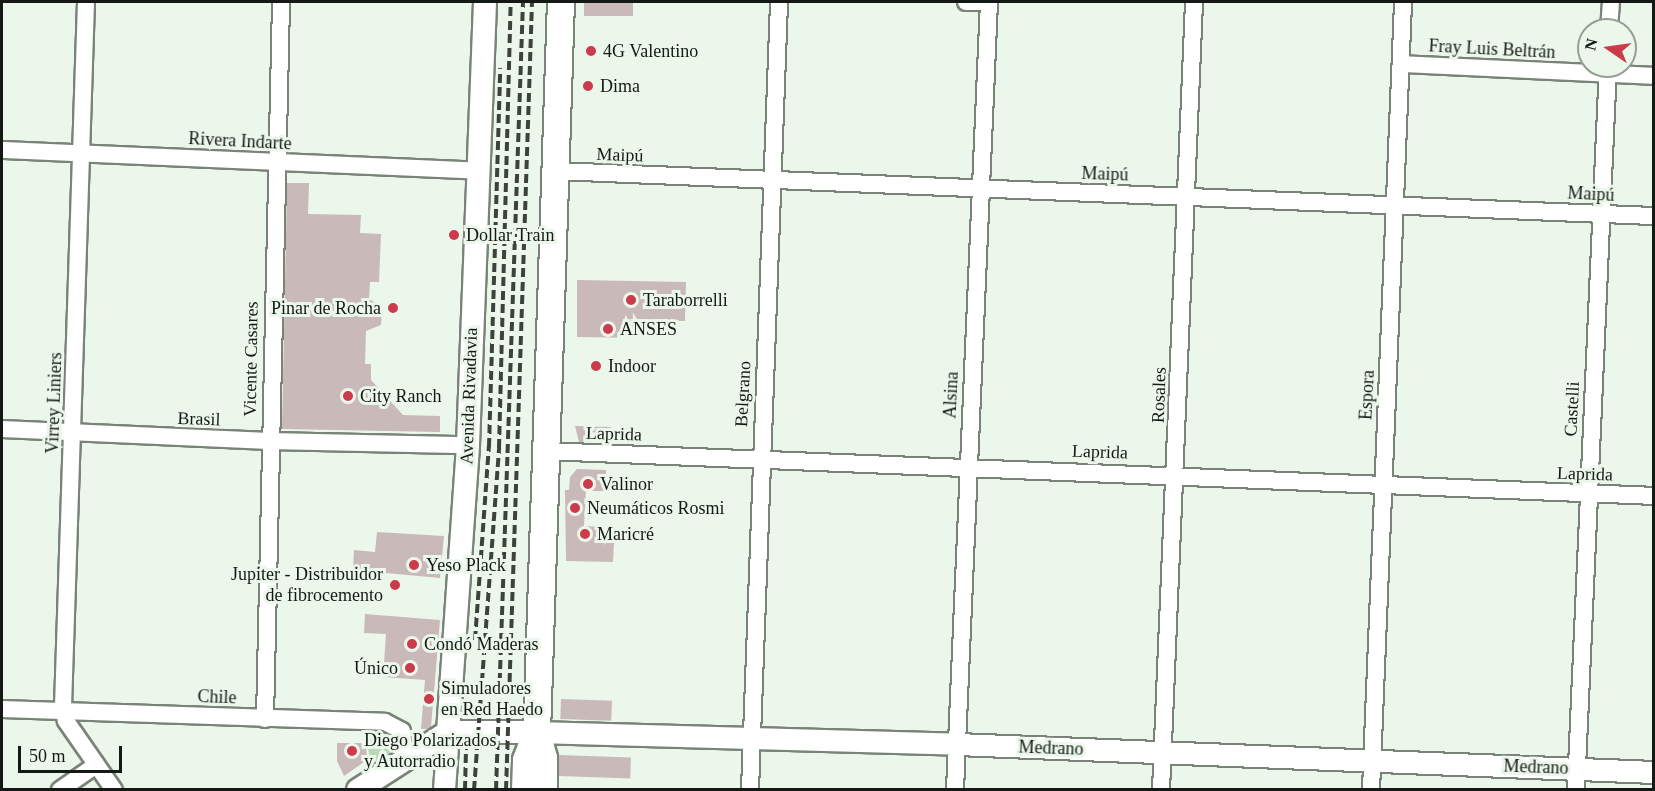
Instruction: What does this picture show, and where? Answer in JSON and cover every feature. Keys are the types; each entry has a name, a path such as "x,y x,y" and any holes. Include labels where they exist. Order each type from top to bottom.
{"main road":[{"name":"Avenida Rivadavia","path":"448,732 468,445 485,2"},
{"path":"544,789 545,764 537,732 561,2"},
{"path":"358,789 448,732"},
{"name":"Medrano","path":"448,732 537,732"},
{"path":"525,789 526,760 537,732"}],"street":[{"name":"Virrey Liniers","path":"63,712 86,2"},
{"name":"Vicente Casares","path":"265,718 269,441 281,2"},
{"name":"Belgrano","path":"750,789 759,458 774,181 779,2"},
{"path":"966,2 989,2"},
{"name":"Alsina","path":"955,789 989,2"},
{"name":"Rosales","path":"1161,789 1194,2"},
{"name":"Espora","path":"1371,789 1403,2"},
{"path":"1610,18 1611,2"},
{"name":"Fray Luis Beltrán","path":"1401,64 1577,69"},
{"name":"Fray Luis Beltrán","path":"1637,74 1653,76"},
{"name":"Castelli","path":"1576,779 1608,78"},
{"name":"Rivera Indarte","path":"2,150 478,171"},
{"name":"Maipú","path":"556,171 1653,216"},
{"name":"Brasil","path":"2,429 269,441 468,445"},
{"name":"Laprida","path":"545,451 968,466 1653,496"},
{"name":"Chile","path":"2,709 385,722 402,731 405,758"},
{"path":"63,712 114,789"},
{"name":"Avenida Rivadavia","path":"444,789 448,732"},
{"name":"Medrano","path":"537,732 957,744 1372,760 1576,779 1653,772"},
{"path":"60,789 96,765"}],"green space":[{"path":"361,729 394,732 396,748 373,765"}],"building":[{"path":"584,2 633,2 633,16 584,16"},
{"path":"287,183 309,183 308,214 361,215 360,233 381,234 379,282 370,282 369,299 382,307 381,325 366,331 365,364 371,364 371,380 403,415 440,416 440,432 282,429"},
{"name":"Taraborrelli","path":"577,280 686,282 685,321 640,320 640,338 577,337"},
{"path":"575,426 611,427 611,442 579,442"},
{"path":"577,469 606,470 606,491 586,491 584,526 603,527 603,542 614,542 613,562 566,561 565,490 569,490 570,477"},
{"path":"377,532 444,536 440,578 353,570 354,550 375,552"},
{"name":"Condó Maderas","path":"365,614 440,620 431,727 421,729 425,680 383,677 386,634 364,633"},
{"path":"561,699 612,701 611,721 560,719"},
{"name":"Diego Polarizados y Autorradio","path":"337,743 366,743 367,760 344,776 337,761"},
{"path":"559,755 631,758 630,778 558,776"}],"railway":[{"path":"474,790 499,448 511,2"},
{"path":"496,790 523,2"},
{"path":"506,790 532,2"},
{"path":"475,640 489,447 500,68"},
{"path":"465,790 466,748"}],"place":[{"name":"4G Valentino","path":"591,51"},
{"name":"Dima","path":"588,86"},
{"name":"Dollar Train","path":"454,235"},
{"name":"Taraborrelli","path":"631,300"},
{"name":"Pinar de Rocha","path":"393,308"},
{"name":"ANSES","path":"608,329"},
{"name":"Indoor","path":"596,366"},
{"name":"City Ranch","path":"348,396"},
{"name":"Valinor","path":"588,484"},
{"name":"Neumáticos Rosmi","path":"575,508"},
{"name":"Maricré","path":"585,534"},
{"name":"Yeso Plack","path":"414,565"},
{"name":"Jupiter - Distribuidor de fibrocemento","path":"395,585"},
{"name":"Condó Maderas","path":"412,644"},
{"name":"Único","path":"410,668"},
{"name":"Simuladores en Red Haedo","path":"429,699"},
{"name":"Diego Polarizados y Autorradio","path":"352,751"}]}
